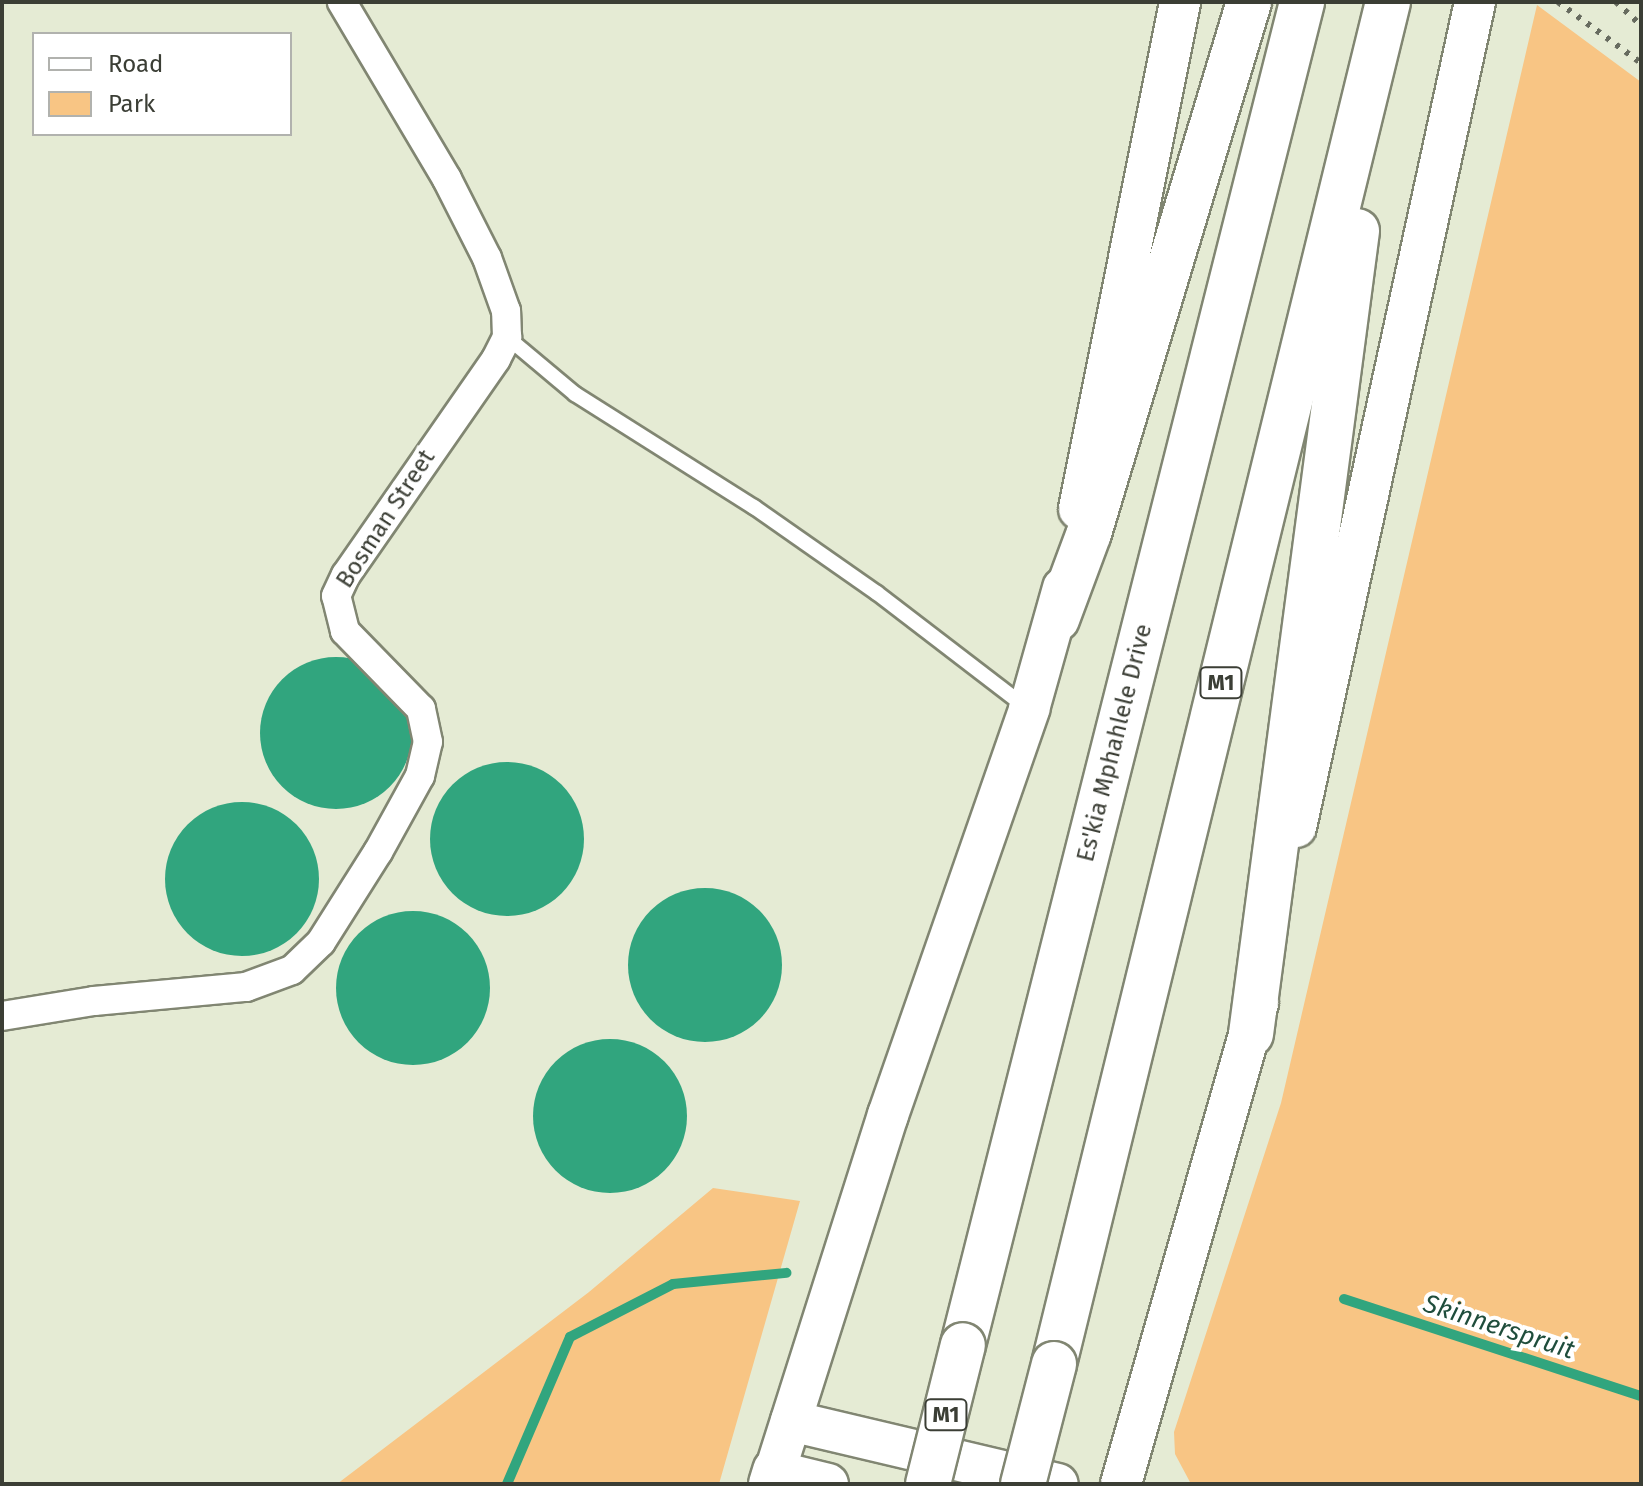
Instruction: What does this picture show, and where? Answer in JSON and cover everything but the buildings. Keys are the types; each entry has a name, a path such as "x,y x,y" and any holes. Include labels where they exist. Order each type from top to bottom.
{"main road":[{"path":"1057,619 1089,533 1249,2"},
{"name":"Es'kia Mphahlele Drive","path":"928,1484 1302,2"},
{"path":"1251,1034 1387,6"},
{"name":"M1","path":"1023,1484 1387,6"}],"street":[{"path":"342,2 447,179 487,258 506,311 507,337"},
{"path":"828,1484 773,1478 888,1115 1029,709 1057,619 1180,2"},
{"path":"1121,1484 1251,1034 1475,2"},
{"name":"Bosman Street","path":"2,1016 109,1000 246,987 292,970 313,952 404,807 420,776 428,742 421,709 345,631 336,596 346,575 488,371 507,337"},
{"path":"791,1421 1058,1484"}],"lane":[{"path":"507,337 575,394 754,507 877,593 1029,709"}],"green space":[{"path":"1537,5 1641,82 1641,1484 1191,1484 1175,1454 1174,1432 1281,1103"},
{"path":"713,1188 800,1201 719,1484 337,1484 589,1292"}],"shaded area":[{"path":"336,657 365,663 390,679 406,704 412,733 406,762 390,787 365,803 336,809 307,803 282,787 266,762 260,733 266,704 282,679 307,663"},
{"path":"507,762 536,768 561,785 578,810 584,839 578,868 561,893 536,910 507,916 478,910 453,893 436,868 430,839 436,810 453,785 478,768"},
{"path":"242,802 271,808 296,825 313,850 319,879 313,908 296,933 271,950 242,956 213,950 188,933 171,908 165,879 171,850 188,825 213,808"},
{"path":"705,888 734,894 759,911 776,936 782,965 776,994 759,1019 734,1036 705,1042 676,1036 651,1019 634,994 628,965 634,936 651,911 676,894"},
{"path":"413,911 442,917 467,934 484,959 490,988 484,1017 467,1042 442,1059 413,1065 384,1059 359,1042 342,1017 336,988 342,959 359,934 384,917"},
{"path":"610,1039 639,1045 664,1062 681,1087 687,1116 681,1145 664,1170 639,1187 610,1193 581,1187 556,1170 539,1145 533,1116 539,1087 556,1062 581,1045"}],"waterway":[{"name":"Skinnerspruit","path":"507,1484 570,1337 673,1284 786,1273"},
{"name":"Skinnerspruit","path":"1344,1299 1641,1396"}],"railway":[{"path":"1558,2 1641,63"},
{"path":"1616,2 1641,25"}]}
